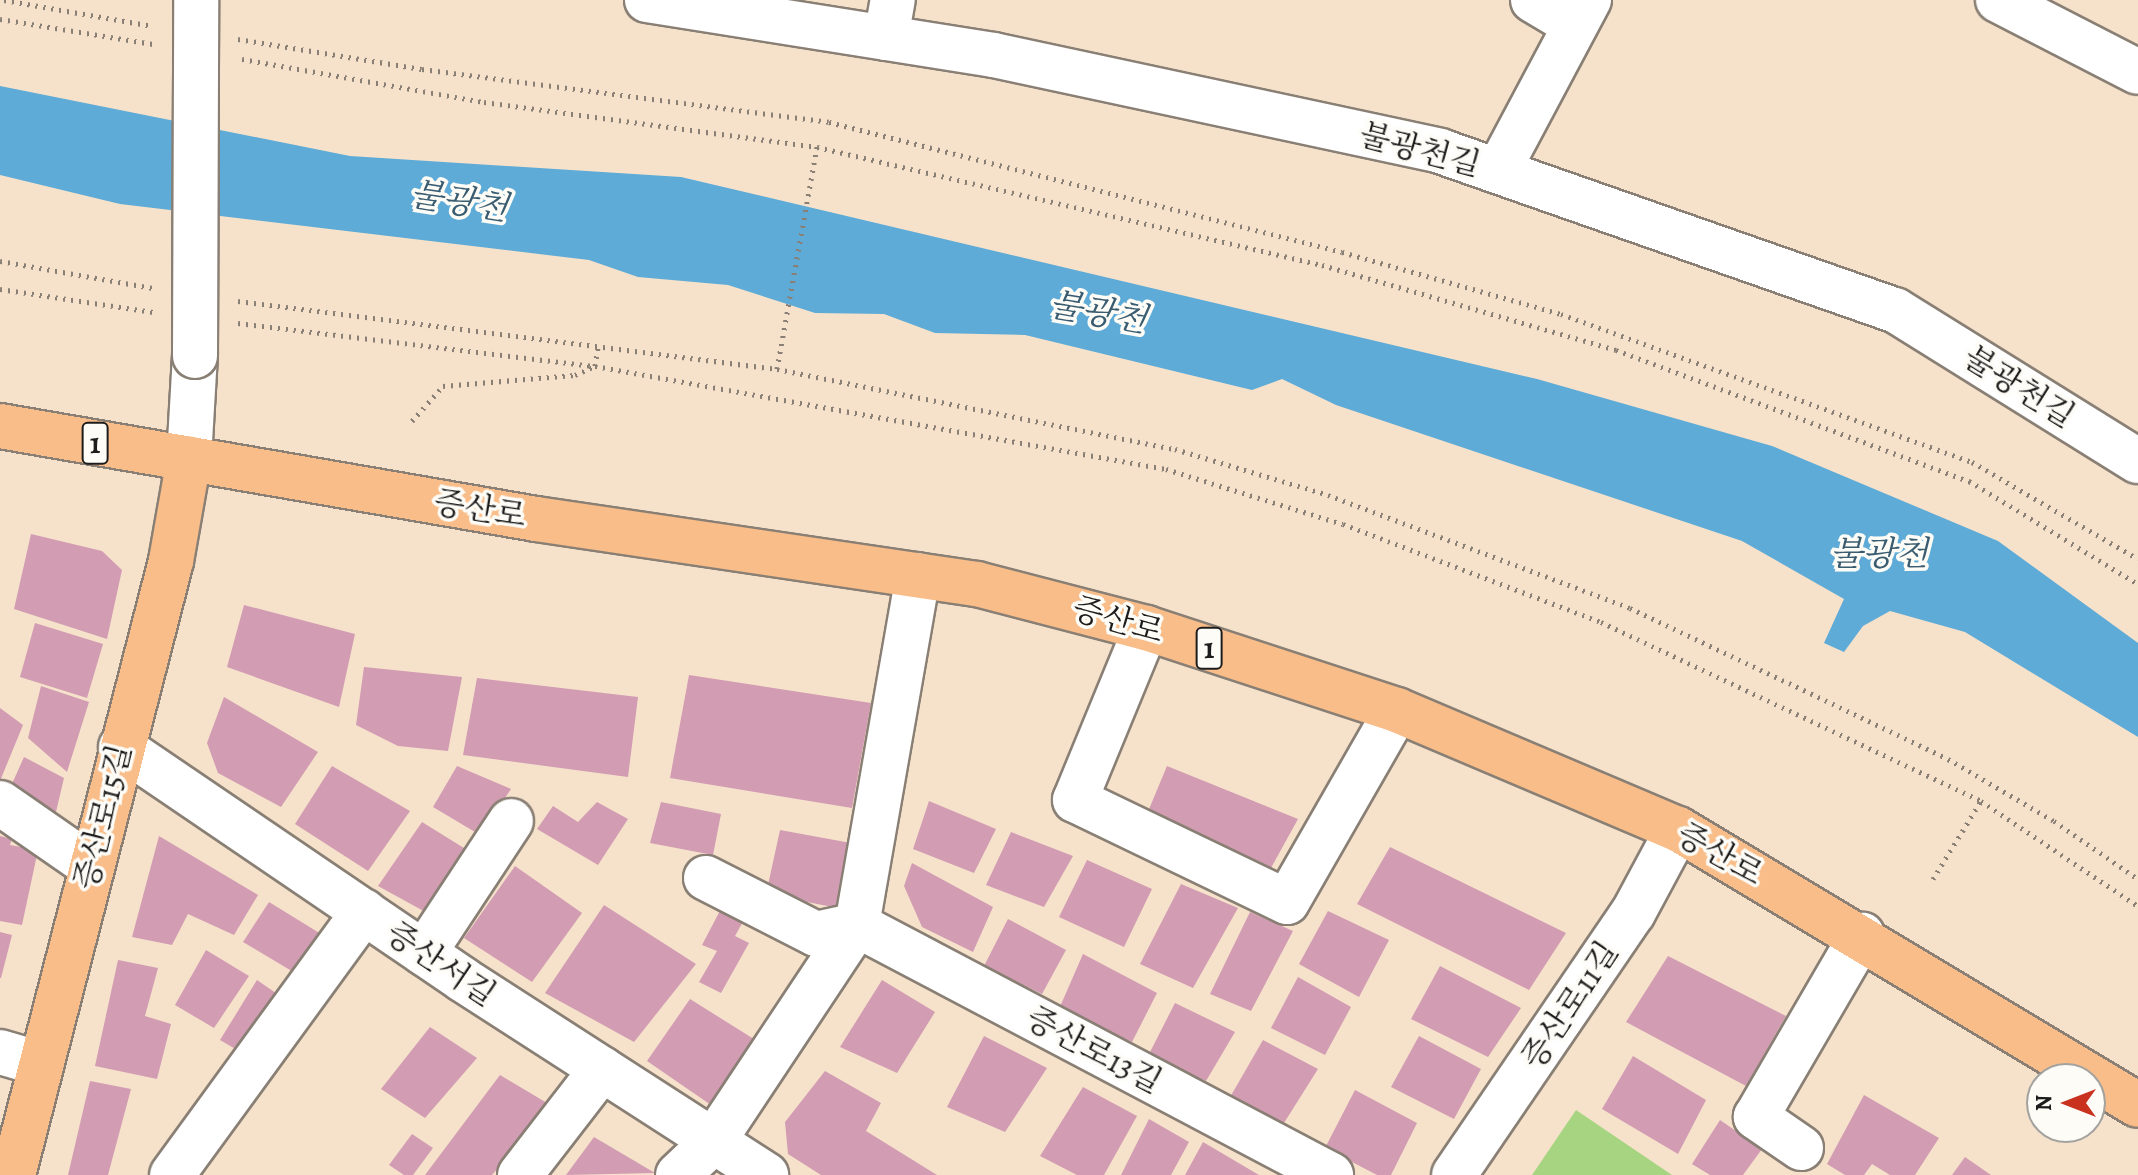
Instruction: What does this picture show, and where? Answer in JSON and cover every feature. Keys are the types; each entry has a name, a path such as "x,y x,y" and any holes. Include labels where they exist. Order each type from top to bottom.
{"main road":[{"name":"증산로","path":"0,426 536,519 918,575 1032,596 1146,628 1397,710 1678,829 1862,935 2138,1105"},
{"name":"증산로15길","path":"13,1175 20,1058 91,866 171,561 189,459"}],"street":[{"name":"불광천길","path":"647,0 889,19 994,55 1410,145 1498,171 1895,310 2138,461"},
{"path":"1498,171 1582,12 1533,0"},
{"path":"1998,0 2059,14 2138,72"},
{"path":"183,14 195,356 189,459"},
{"path":"678,1175 713,1142 857,925 918,575"},
{"path":"1146,628 1075,800 1287,902 1397,710"},
{"name":"증산서길","path":"121,747 424,953 766,1175"},
{"path":"0,803 91,866"},
{"path":"424,953 511,821"},
{"name":"증산로11길","path":"1454,1175 1633,913 1678,829"},
{"path":"706,878 816,934 857,925"},
{"path":"172,1175 364,912"},
{"name":"증산로13길","path":"857,925 1331,1175"},
{"path":"1801,1148 1756,1117 1862,935"},
{"path":"520,1175 602,1069"}],"path":[{"path":"4,0 183,14"},
{"path":"0,19 156,45"},
{"path":"233,39 422,69 829,122 1342,252 1561,314 1972,462 2138,559"},
{"path":"233,58 484,102 817,147 1322,265 1616,350 1969,481 2138,584"},
{"path":"777,369 817,147"},
{"path":"0,261 156,289"},
{"path":"0,289 169,314"},
{"path":"234,300 777,369 1175,449 1476,547 1630,608 1948,759 2054,821 2138,879"},
{"path":"231,322 595,366 1166,469 1343,524 1601,622 1981,801 2138,906"},
{"path":"595,366 598,348"},
{"path":"412,421 443,386 575,375 595,366"},
{"path":"1933,879 1981,801"}],"green space":[{"path":"1576,1110 1672,1175 1532,1175"}],"water":[{"name":"불광천","path":"0,86 350,156 681,177 1537,379 1772,446 1998,541 2138,643 2138,737 1965,632 1890,611 1863,626 1844,652 1824,643 1844,599 1742,541 1336,405 1282,379 1252,390 1025,335 935,333 884,314 815,313 728,285 638,277 589,260 120,204 0,175"}],"building":[{"path":"31,534 102,551 122,570 107,639 14,609"},
{"path":"244,605 355,634 339,707 227,667"},
{"path":"35,623 103,644 87,698 20,677"},
{"path":"364,667 462,677 448,751 398,746 356,725"},
{"path":"689,675 871,703 852,808 670,778"},
{"path":"477,678 638,697 628,777 463,755"},
{"path":"41,686 89,702 67,772 28,738"},
{"path":"224,697 318,752 281,807 218,773 207,743"},
{"path":"0,708 23,725 0,781"},
{"path":"24,757 64,778 52,829 7,795"},
{"path":"332,766 410,811 368,871 295,824"},
{"path":"457,766 511,789 480,835 433,807"},
{"path":"1167,766 1298,819 1271,868 1147,814"},
{"path":"929,801 996,829 974,873 913,849"},
{"path":"597,802 628,819 598,865 537,829 553,806 578,822"},
{"path":"661,802 721,814 713,855 650,843"},
{"path":"422,822 472,853 429,914 378,886"},
{"path":"780,830 851,843 843,909 766,894"},
{"path":"1011,832 1073,856 1044,907 986,885"},
{"path":"0,836 12,839 10,845 38,850 22,925 0,921"},
{"path":"159,836 258,895 234,935 188,914 172,945 132,937"},
{"path":"1390,847 1566,933 1529,990 1357,904"},
{"path":"1087,860 1152,889 1124,947 1059,917"},
{"path":"912,863 993,907 973,952 922,927 904,886"},
{"path":"515,866 582,913 532,982 464,938"},
{"path":"1181,884 1238,908 1193,988 1140,964"},
{"path":"269,902 321,934 295,973 243,942"},
{"path":"604,905 696,964 634,1042 545,993"},
{"path":"723,905 745,918 735,936 749,943 721,993 699,982 717,951 702,945"},
{"path":"1328,911 1389,940 1359,997 1299,964"},
{"path":"1250,912 1293,931 1251,1011 1210,994"},
{"path":"1008,919 1066,950 1042,994 984,966"},
{"path":"0,932 12,935 1,978 0,978"},
{"path":"206,950 249,976 214,1028 175,1005"},
{"path":"1083,954 1157,993 1132,1042 1059,1009"},
{"path":"1668,956 1786,1016 1746,1086 1626,1022"},
{"path":"118,960 158,968 145,1016 171,1024 157,1079 95,1066"},
{"path":"1440,966 1521,1008 1488,1057 1411,1019"},
{"path":"1298,977 1351,1007 1325,1055 1271,1028"},
{"path":"257,980 283,998 244,1054 220,1040"},
{"path":"882,980 935,1012 897,1073 840,1047"},
{"path":"690,999 757,1041 711,1105 647,1061"},
{"path":"1175,1003 1235,1032 1206,1081 1148,1056"},
{"path":"430,1027 477,1058 425,1118 381,1089"},
{"path":"984,1036 1047,1068 1005,1132 947,1107"},
{"path":"1419,1036 1481,1069 1454,1119 1391,1087"},
{"path":"1263,1040 1318,1069 1284,1123 1229,1099"},
{"path":"1633,1056 1706,1100 1678,1154 1602,1109"},
{"path":"825,1071 881,1103 866,1131 937,1175 821,1175 788,1154 785,1122"},
{"path":"500,1075 552,1106 492,1175 425,1175"},
{"path":"90,1081 131,1089 108,1175 68,1175"},
{"path":"1083,1087 1137,1116 1104,1175 1077,1175 1040,1156"},
{"path":"1355,1090 1417,1123 1391,1175 1377,1175 1325,1148"},
{"path":"1864,1095 1939,1138 1915,1175 1890,1175 1872,1164 1864,1175 1845,1175 1827,1164"},
{"path":"1149,1119 1189,1142 1171,1175 1121,1175"},
{"path":"1720,1120 1762,1149 1743,1175 1710,1175 1692,1164"},
{"path":"412,1134 433,1148 413,1175 404,1175 389,1165"},
{"path":"594,1137 655,1173 566,1175"},
{"path":"1203,1142 1259,1175 1185,1175"},
{"path":"1965,1157 1991,1175 1952,1175"}]}
